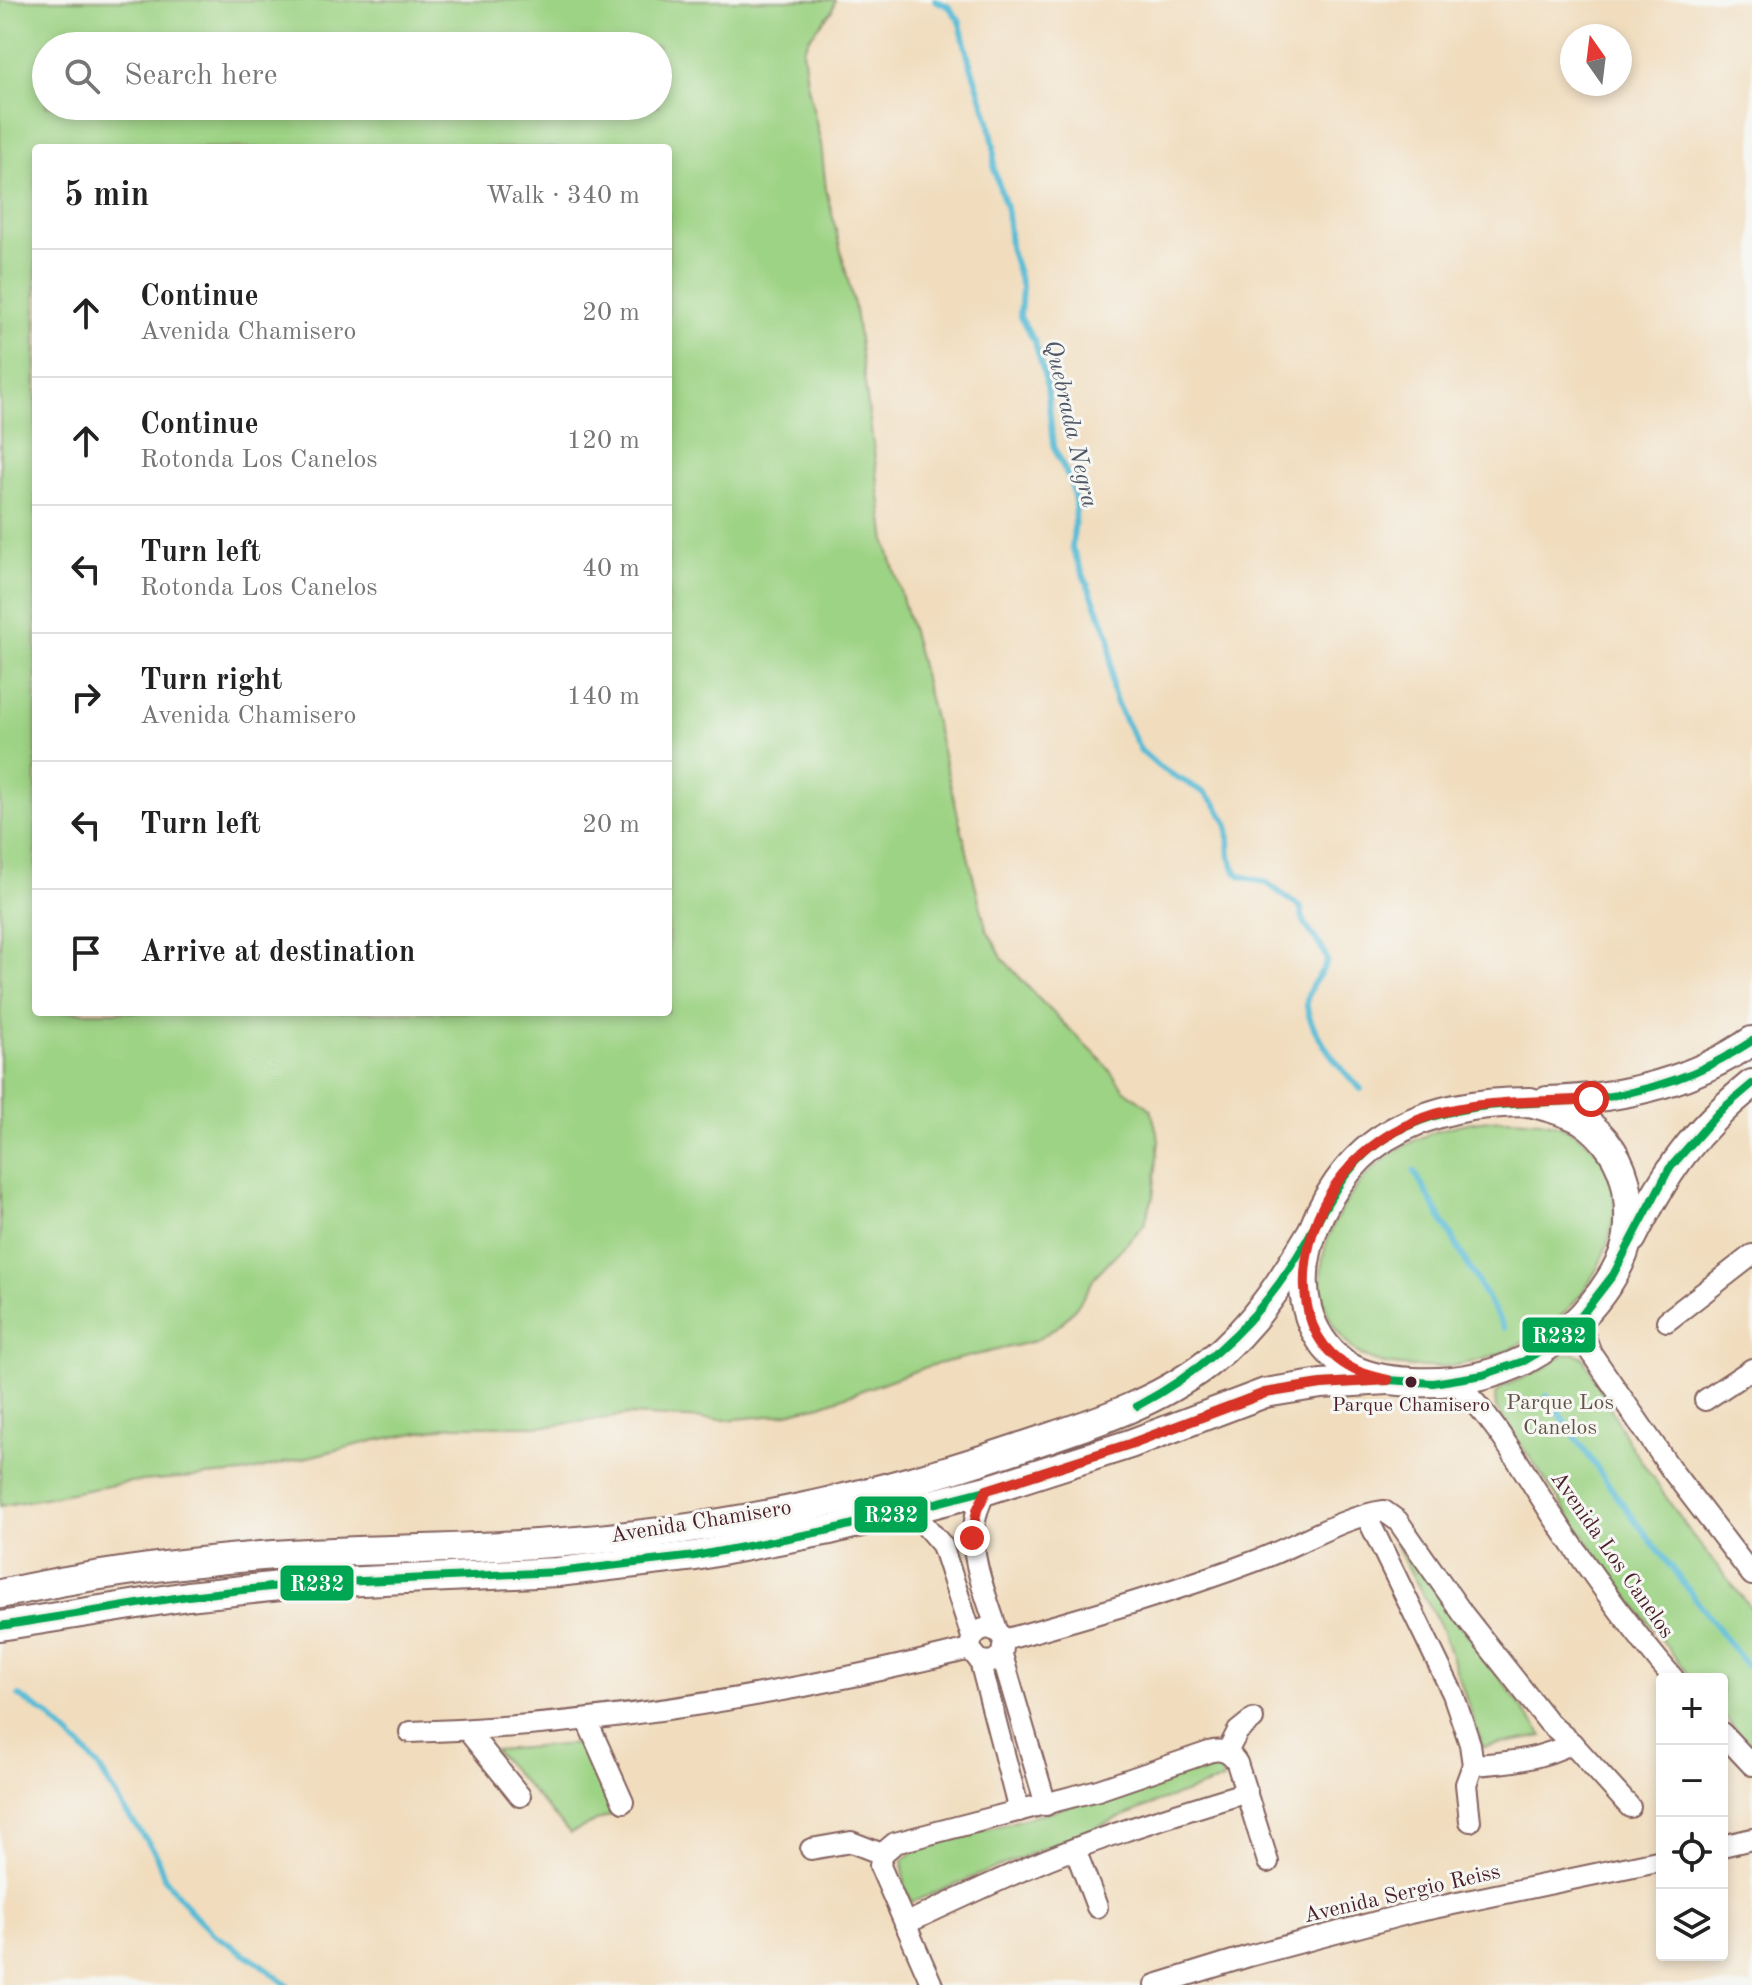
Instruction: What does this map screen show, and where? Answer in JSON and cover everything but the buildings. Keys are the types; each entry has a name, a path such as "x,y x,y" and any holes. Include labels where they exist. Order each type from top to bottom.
{"street":[{"path":"1752,1041 1699,1070 1647,1089 1591,1099 1494,1103 1455,1109 1420,1120 1385,1137 1340,1179 1313,1230 1303,1282 1315,1330 1345,1365 1388,1380 1454,1381 1524,1361 1544,1349 1600,1295 1669,1169 1719,1112 1752,1084"},
{"path":"1530,1102 1582,1121 1601,1136 1617,1157 1627,1186 1630,1208 1624,1253"},
{"name":"Avenida Chamisero","path":"0,1594 128,1571 249,1558 525,1545 630,1535 711,1524 818,1503 972,1464 1129,1410 1192,1375 1231,1343 1263,1307 1313,1230"},
{"path":"1667,1321 1752,1255"},
{"path":"1582,1315 1583,1332 1591,1353 1673,1472 1752,1575"},
{"path":"1705,1400 1752,1369"},
{"name":"Avenida Chamisero","path":"0,1626 188,1596 298,1584 558,1572 695,1556 907,1512 987,1490 1130,1444 1265,1393 1321,1384 1388,1380"},
{"name":"Avenida Los Canelos","path":"1454,1381 1485,1412 1574,1549 1638,1638 1669,1673"},
{"path":"987,1490 977,1510 972,1538 1046,1805"},
{"path":"410,1732 587,1721 699,1706 868,1674 974,1649 992,1662 1001,1642 1162,1595 1262,1559 1366,1515 1384,1511 1398,1521 1481,1637 1549,1723 1572,1743 1630,1807"},
{"path":"907,1512 923,1523 942,1545 1019,1811"},
{"path":"1366,1515 1453,1694 1470,1744 1473,1765 1466,1784 1470,1821"},
{"path":"974,1649 981,1629 989,1627 1001,1642"},
{"path":"1227,1752 1238,1731 1253,1719"},
{"path":"587,1721 623,1802"},
{"path":"467,1730 520,1796"},
{"path":"1728,1739 1752,1765"},
{"path":"1473,1765 1535,1757 1572,1743"},
{"path":"932,1985 881,1872 882,1854 895,1843 1098,1790 1215,1750 1227,1752 1237,1763 1268,1862"},
{"path":"905,1924 1028,1867 1155,1820 1247,1792"},
{"path":"1728,1845 1752,1839"},
{"path":"811,1849 851,1842 882,1854"},
{"path":"1075,1849 1097,1907"},
{"name":"Avenida Sergio Reiss","path":"1155,1985 1410,1913 1656,1861"}],"green space":[{"path":"0,0 835,0 832,11 803,50 821,144 826,189 855,309 886,542 915,642 986,928 1003,959 1037,997 1103,1062 1125,1090 1151,1109 1159,1140 1153,1197 1144,1225 1096,1275 1080,1302 1061,1324 1035,1341 929,1366 821,1405 779,1415 726,1420 628,1415 550,1426 452,1426 373,1441 244,1473 130,1482 0,1506"},
{"path":"1512,1119 1560,1126 1587,1142 1604,1163 1613,1188 1614,1214 1608,1242 1597,1269 1582,1293 1563,1314 1536,1335 1489,1358 1437,1367 1400,1366 1373,1361 1357,1353 1339,1333 1326,1310 1321,1285 1322,1260 1340,1211 1373,1170 1406,1145 1449,1127"},
{"name":"Parque Los Canelos","path":"1575,1353 1583,1357 1629,1443 1692,1535 1752,1609 1752,1748 1728,1721 1728,1673 1687,1673 1600,1560 1496,1408 1495,1396 1502,1387 1544,1369 1563,1355"},
{"path":"1394,1542 1434,1589 1543,1736 1483,1747 1441,1627"},
{"path":"577,1744 617,1812 570,1833 494,1750"},
{"path":"1217,1764 1224,1780 1163,1800 912,1902 904,1886 903,1860 918,1849"}],"waterway":[{"name":"Quebrada Negra","path":"935,0 949,7 959,20 989,120 994,170 1007,210 1010,247 1022,287 1020,317 1035,342 1047,385 1053,445 1071,483 1076,507 1072,548 1110,638 1112,688 1117,705 1141,751 1159,767 1205,793 1215,803 1228,825 1230,857 1236,872 1267,883 1301,908 1305,924 1327,961 1308,994 1308,1011 1318,1035 1361,1089"},
{"name":"Quebrada Negra","path":"1414,1171 1504,1328"},
{"name":"Quebrada Negra","path":"1547,1396 1615,1494 1752,1673"},
{"path":"19,1696 46,1714 100,1769 155,1852 164,1877 189,1909 212,1933 287,1985"}],"transit line":[{"name":"R232","path":"1137,1406 1207,1360 1247,1322 1282,1279 1346,1174 1372,1147 1388,1136 1412,1124 1460,1110 1588,1099 1653,1087 1714,1063 1752,1041"},
{"name":"R232","path":"0,1626 188,1596 298,1584 558,1572 695,1556 830,1530 987,1490 1130,1444 1265,1393 1321,1384 1388,1380 1433,1383 1483,1375 1524,1361 1544,1349 1582,1315 1613,1275 1669,1169 1719,1112 1752,1084"}],"place":[{"name":"Parque Chamisero","path":"1411,1382"}],"route":[{"path":"972,1538 977,1510 987,1490 1130,1444 1265,1393 1321,1384 1388,1380 1355,1370 1336,1357 1319,1337 1306,1303 1304,1270 1313,1230 1340,1179 1385,1137 1438,1113 1494,1103 1591,1099"}]}
